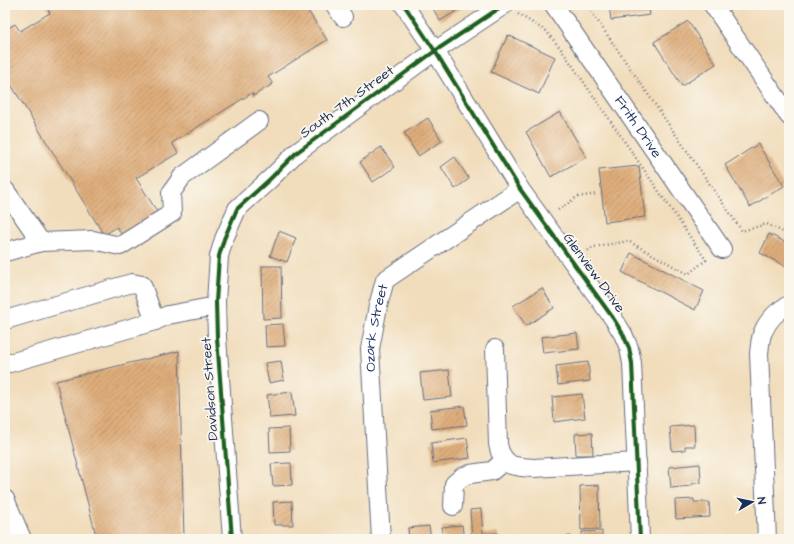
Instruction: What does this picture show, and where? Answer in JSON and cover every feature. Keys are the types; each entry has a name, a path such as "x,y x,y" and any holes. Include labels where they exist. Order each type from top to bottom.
{"street":[{"name":"Glenview Drive","path":"404,5 435,51 520,189 623,334 629,348 632,363 640,539"},
{"name":"Frith Drive","path":"554,5 722,250"},
{"path":"713,5 789,116"},
{"name":"South 7th Street","path":"224,239 238,209 296,153 435,51 511,10"},
{"path":"5,252 41,242 93,240 120,246 172,213 171,193 182,177 259,121"},
{"name":"Ozark Street","path":"381,539 370,349 378,306 385,280 520,189"},
{"path":"5,190 41,242"},
{"name":"Davidson Street","path":"224,239 219,256 216,306 232,539"},
{"path":"5,320 132,283 142,285 155,322"},
{"path":"767,539 759,354 763,332 767,325 782,308 789,305"},
{"path":"5,361 10,363 155,322 168,315 216,306"},
{"path":"495,349 498,444 500,452 505,460 511,465 534,468 637,462"},
{"path":"454,506 454,484 462,477 470,474 492,471 505,460"},
{"path":"5,499 22,539"}],"path":[{"path":"588,5 742,231 767,224 789,235"},
{"path":"511,10 546,31 561,49 706,260 688,274 628,241 594,247 587,251"},
{"path":"558,210 577,197 597,194"}],"building":[{"path":"45,5 313,5 314,7 308,11 327,40 268,77 273,84 253,96 252,93 172,143 178,153 136,178 161,218 125,240 117,227 104,235 5,75 5,30 15,24 20,31 50,13"},
{"path":"431,5 466,5 440,21"},
{"path":"609,5 648,5 650,15 611,20"},
{"path":"688,21 716,64 682,86 654,42"},
{"path":"508,35 555,57 539,94 491,72"},
{"path":"560,112 586,157 551,177 526,132"},
{"path":"428,118 442,141 418,156 404,133"},
{"path":"758,144 784,186 750,207 725,165"},
{"path":"381,147 395,167 373,182 360,162"},
{"path":"455,157 469,179 455,189 441,167"},
{"path":"639,166 645,217 605,222 599,170"},
{"path":"279,231 296,238 287,262 270,256"},
{"path":"769,234 789,244 789,268 760,253"},
{"path":"631,253 704,291 695,310 622,272"},
{"path":"262,266 281,266 282,318 263,319"},
{"path":"542,288 554,308 526,326 513,306"},
{"path":"283,324 285,346 266,347 265,325"},
{"path":"577,333 579,349 543,353 541,337"},
{"path":"179,351 184,539 97,539 56,381"},
{"path":"281,361 284,380 269,383 265,363"},
{"path":"588,362 590,381 558,385 556,366"},
{"path":"449,370 452,397 423,400 420,373"},
{"path":"292,392 295,416 270,418 267,395"},
{"path":"582,394 585,418 554,422 552,397"},
{"path":"464,406 467,425 432,429 430,410"},
{"path":"694,425 695,446 685,446 685,450 672,451 670,427"},
{"path":"289,428 290,451 270,452 269,429"},
{"path":"592,433 593,455 576,455 575,434"},
{"path":"467,438 470,458 433,463 431,443"},
{"path":"291,463 292,485 273,486 271,464"},
{"path":"700,464 701,483 691,484 691,486 671,488 669,467"},
{"path":"599,485 600,529 581,530 580,486"},
{"path":"694,499 694,502 709,502 710,517 676,519 675,500"},
{"path":"292,501 293,525 274,525 273,502"},
{"path":"481,509 483,534 498,533 498,539 472,539 470,510"},
{"path":"462,525 464,539 443,539 442,527"},
{"path":"429,526 431,539 409,539 408,528"},
{"path":"602,531 602,539 582,539 582,532"},
{"path":"571,536 571,539 542,539 542,538"},
{"path":"674,536 708,536 708,539 674,539"},
{"path":"270,537 294,537 294,539 270,539"}],"cycle path":[{"path":"404,5 435,51 520,189 623,334 629,348 632,363 640,539"},
{"path":"232,539 217,338 216,302 219,256 224,239 237,209 296,153 435,51 504,5"}]}
